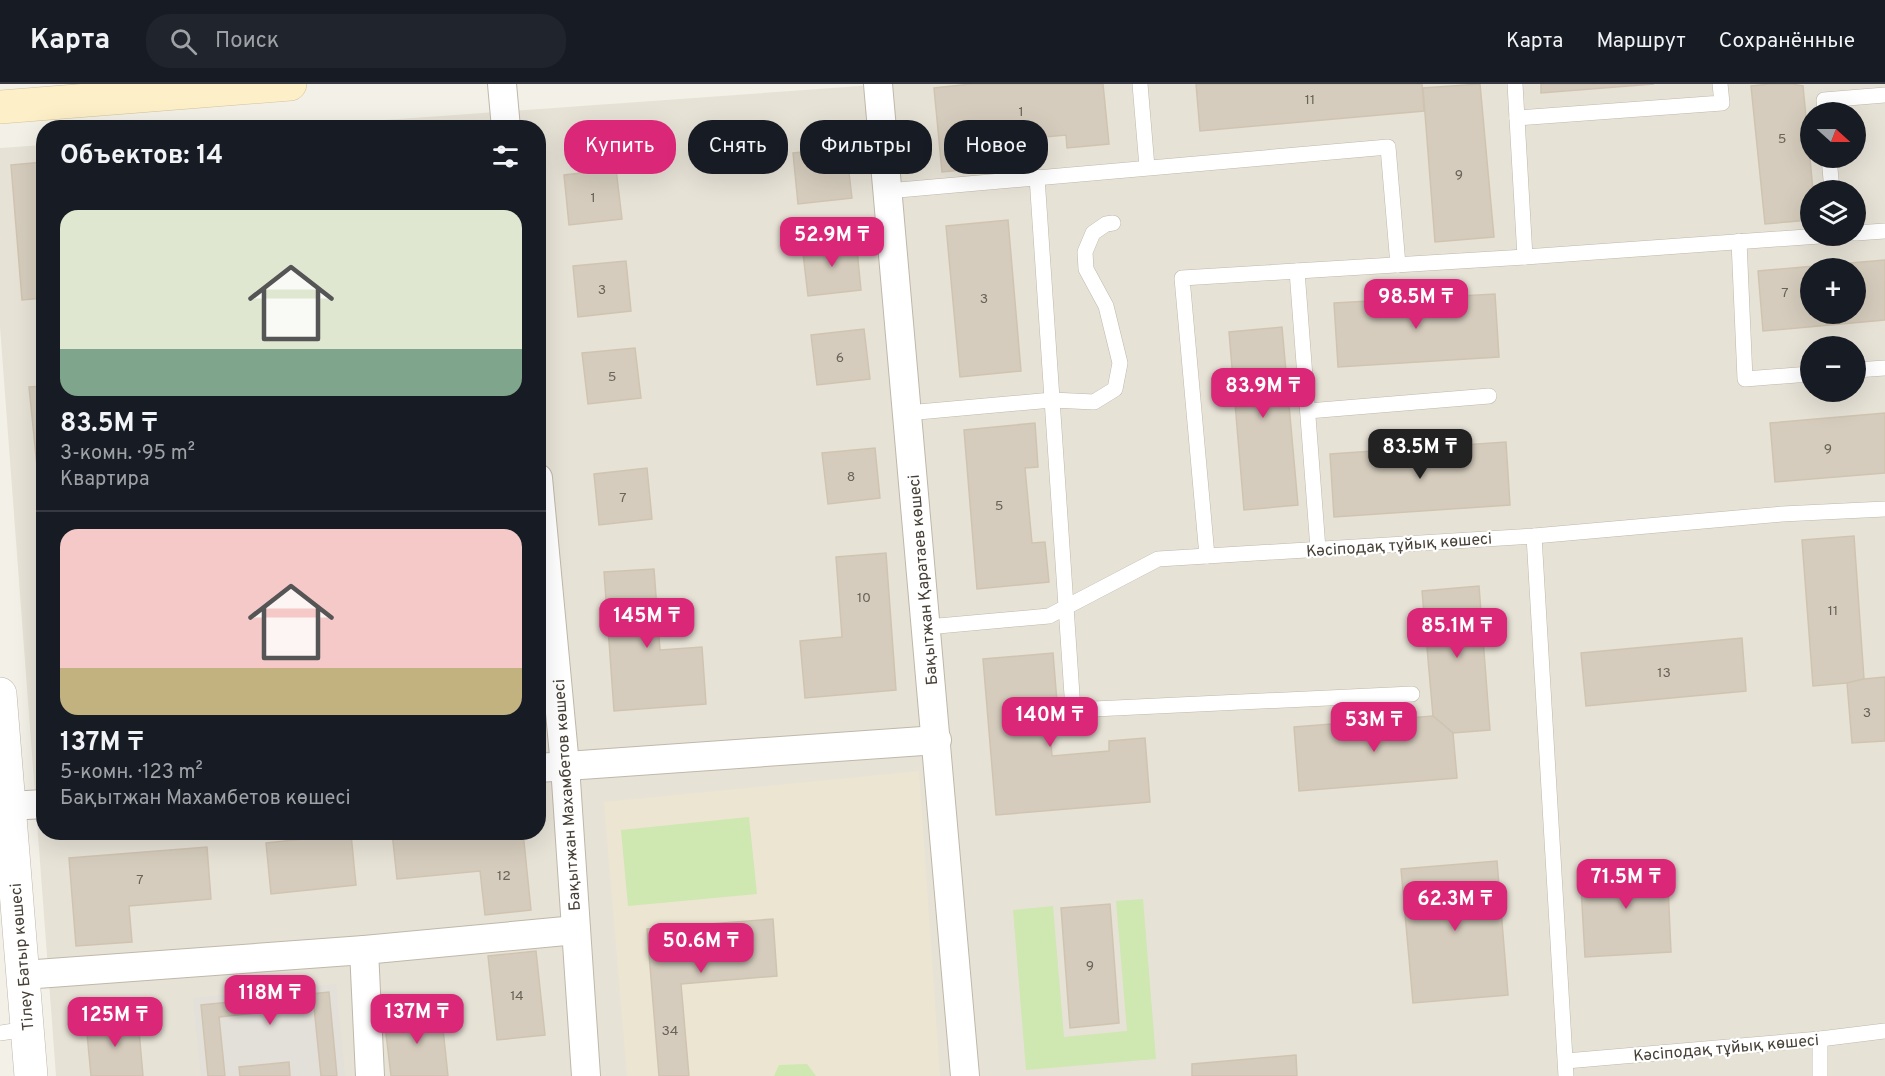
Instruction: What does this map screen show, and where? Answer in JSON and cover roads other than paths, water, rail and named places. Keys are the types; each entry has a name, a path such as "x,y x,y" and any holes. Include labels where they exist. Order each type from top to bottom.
{"main road":[{"path":"0,107 173,89 290,84"}],"street":[{"path":"502,84 505,120"},
{"name":"Бақытжан Қаратаев көшесі","path":"878,84 965,1076"},
{"name":"Бақытжан Махамбетов көшесі","path":"546,643 552,767 576,930 586,1076"},
{"name":"Тілеу Батыр көшесі","path":"0,694 23,975 14,1031 31,1076"},
{"path":"552,767 937,740"},
{"path":"9,806 36,804"},
{"path":"23,975 364,950 576,930"},
{"path":"364,950 370,1076"}],"lane":[{"path":"1140,84 1147,167"},
{"path":"1515,84 1525,257"},
{"path":"1517,118 1722,103 1720,84"},
{"path":"1824,102 1824,100 1885,94"},
{"path":"887,191 1388,147 1398,265"},
{"path":"1037,177 1073,710 1412,694"},
{"path":"907,413 1052,400 1094,402 1115,389 1120,363 1106,306 1086,269 1085,252 1093,233 1106,224 1113,223"},
{"path":"1866,232 1885,231"},
{"path":"1207,556 1182,278 1800,237"},
{"path":"1739,241 1744,379 1800,375"},
{"path":"1297,271 1318,549"},
{"path":"1866,369 1885,368"},
{"path":"1308,411 1489,396"},
{"name":"Кәсіподақ тұйық көшесі","path":"927,627 1049,616 1158,560 1534,536 1782,514 1885,509"},
{"path":"1534,536 1566,1068"},
{"name":"Кәсіподақ тұйық көшесі","path":"1566,1068 1885,1031"},
{"path":"1820,1039 1820,1076"}]}
